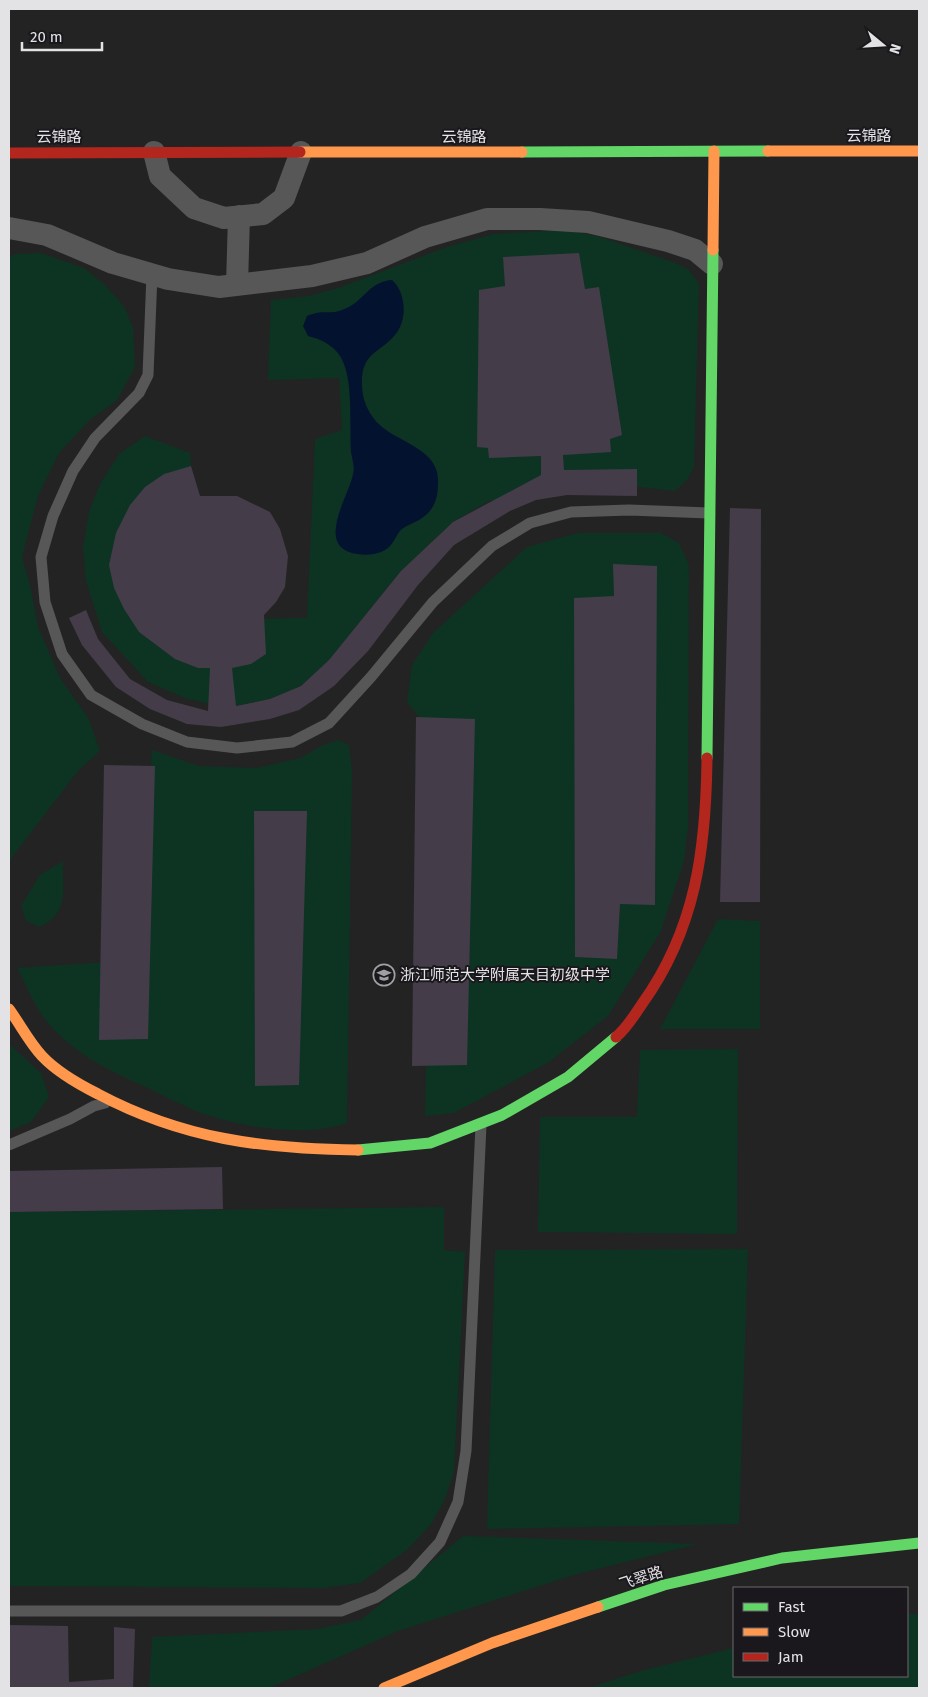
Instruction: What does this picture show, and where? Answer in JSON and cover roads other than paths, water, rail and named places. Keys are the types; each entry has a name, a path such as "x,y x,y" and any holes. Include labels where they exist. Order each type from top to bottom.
{"street":[{"name":"云锦路","path":"9,152 919,150"},
{"path":"9,1009 42,1056 76,1083 112,1102 172,1127 218,1138 292,1149 366,1150 430,1143 502,1115 568,1077 621,1033 657,983 684,923 699,872 706,812 714,151"},
{"path":"154,152 160,176 194,208 224,218 263,214 284,198 301,152"},
{"path":"237,285 239,216"},
{"path":"9,228 47,235 113,263 168,279 214,286 312,276 367,263 425,237 487,220 540,219 588,222 668,241 695,250 712,264"},
{"path":"668,241 695,235 713,223"},
{"name":"飞翠路","path":"384,1688 492,1643 664,1585 782,1558 919,1543"}],"lane":[{"path":"152,274 148,374 139,393 95,438 73,471 53,516 41,556 45,602 62,654 91,696 142,724 187,742 237,748 292,742 328,723 371,677 433,602 492,546 530,522 571,512 629,510 709,513"},
{"path":"9,1145 70,1119 94,1106 112,1102"},
{"path":"9,1611 341,1611 377,1598 411,1574 440,1542 458,1502 466,1451 481,1123"}],"water":[{"path":"392,280 397,285 403,299 402,322 395,335 372,355 364,366 362,374 363,395 370,412 383,428 414,446 432,461 437,471 437,493 435,502 429,512 402,529 389,547 380,553 361,555 349,552 340,546 336,538 338,516 354,471 351,452 350,400 347,372 337,352 324,342 308,336 303,326 307,316 342,310 356,303 377,285"}],"place":[{"name":"浙江师范大学附属天目初级中学","path":"384,975"}]}
